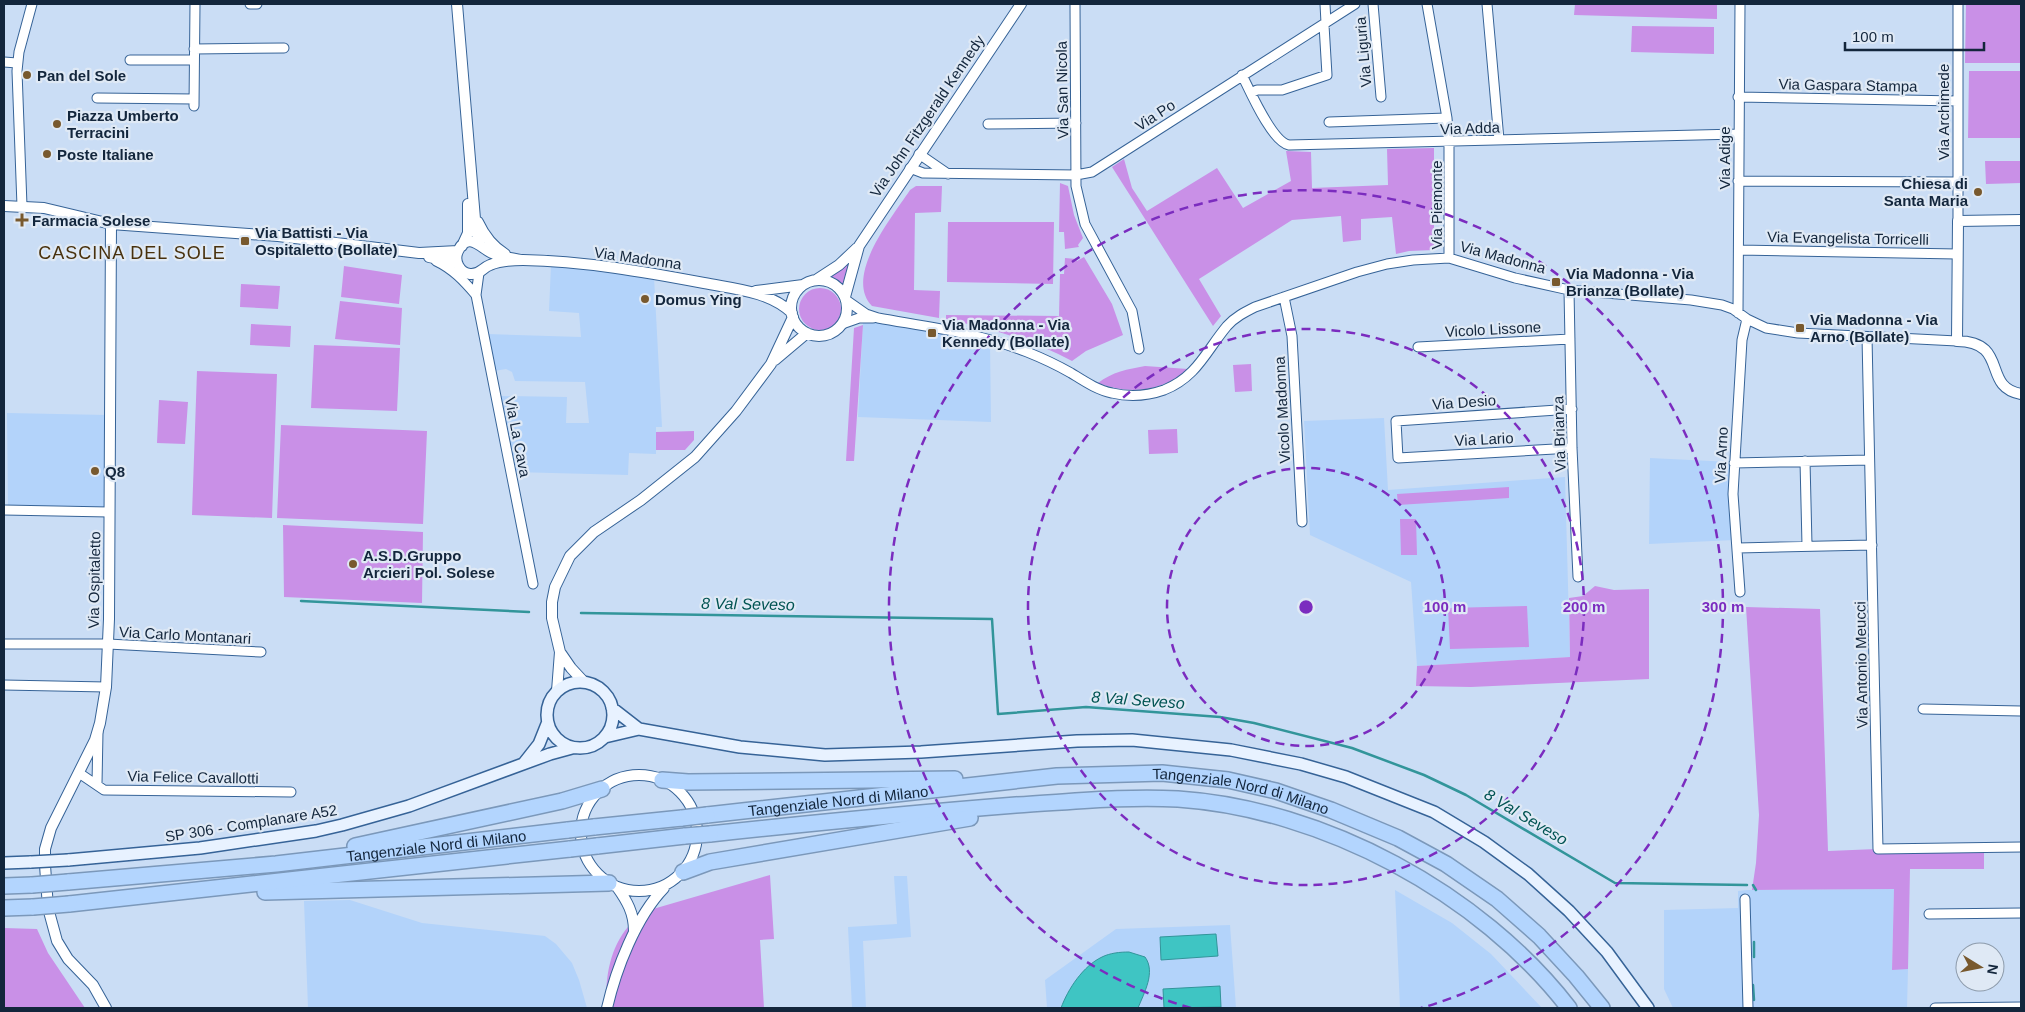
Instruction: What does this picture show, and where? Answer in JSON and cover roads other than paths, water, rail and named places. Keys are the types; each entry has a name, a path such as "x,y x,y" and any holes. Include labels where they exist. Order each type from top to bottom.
{"highway":[{"name":"Tangenziale Nord di Milano","path":"4,886 276,864 1057,776 1162,773 1228,780 1276,791 1331,810 1398,838 1446,864 1498,899 1539,936 1576,976 1602,1008"},
{"path":"662,780 698,782 1057,776"},
{"path":"276,864 562,801 602,789"},
{"name":"Tangenziale Nord di Milano","path":"4,908 166,895 570,848 887,816 1060,802 1140,798 1179,799 1222,804 1274,816 1342,840 1410,874 1472,912 1527,961 1553,987 1569,1008"},
{"path":"683,872 710,862 1060,802"},
{"path":"166,895 613,885"}],"main road":[{"path":"523,764 536,748 547,724 547,706 557,691 572,682 584,682 597,686 602,690 612,708 639,728 740,748 825,755 912,752 1076,741 1132,740 1231,750 1301,764 1346,777 1434,812 1484,842 1528,874 1569,911 1607,952 1648,1008"},
{"path":"605,737 611,726 612,708"},
{"path":"547,724 556,739 572,748 590,747 605,737 639,728"},
{"name":"SP 306 - Complanare A52","path":"4,862 68,860 200,848 316,831 409,806 572,748"}],"street":[{"path":"22,206 16,100 17,63 32,4"},
{"path":"97,98 194,102 195,4"},
{"path":"250,4 257,4"},
{"path":"457,4 477,237 489,257 478,271"},
{"name":"Via John Fitzgerald Kennedy","path":"816,280 839,265 859,246 1021,4"},
{"name":"Via San Nicola","path":"1074,4 1076,186 1085,224 1132,311 1139,349"},
{"path":"1251,93 1257,90 1282,90 1327,75 1325,4"},
{"name":"Via Po","path":"910,168 923,173 948,174 1076,175 1092,172 1355,4"},
{"name":"Via Liguria","path":"1373,4 1381,97"},
{"name":"Via Piemonte","path":"1427,4 1447,118 1449,143 1449,258"},
{"path":"1487,4 1499,140"},
{"name":"Via Adige","path":"1738,313 1739,250 1736,208 1740,4"},
{"name":"Via Archimede","path":"1957,341 1958,4"},
{"path":"194,49 284,48"},
{"path":"130,60 194,60"},
{"path":"4,62 17,63"},
{"name":"Via Adda","path":"1242,75 1269,125 1280,141 1285,144 1449,143 1738,134"},
{"name":"Via Gaspara Stampa","path":"1738,98 1958,100"},
{"path":"1329,122 1447,118"},
{"path":"988,124 1076,124"},
{"path":"919,154 948,174"},
{"path":"457,263 460,248 468,232 471,176"},
{"path":"1738,181 1958,182"},
{"path":"4,206 44,208 111,224 278,236 423,255 457,263 462,270 478,271 492,264 517,259"},
{"path":"474,213 484,235 498,249 517,259"},
{"path":"1958,221 2021,220"},
{"name":"Via Ospitaletto","path":"106,1008 93,985 62,950 51,924 46,895 45,849 55,818 79,773 98,730 106,687 110,512 111,224"},
{"path":"423,255 460,248 472,242 517,259"},
{"name":"Via John Fitzgerald Kennedy","path":"845,298 859,246"},
{"name":"Via Evangelista Torricelli","path":"1739,250 1957,254"},
{"path":"423,255 448,267 462,278 476,295"},
{"name":"Via Madonna","path":"845,298 866,314 878,318 970,335 1008,345 1053,363 1103,391 1134,396 1165,390 1180,381 1196,369 1228,325 1256,307 1357,272 1387,264 1449,258 1515,278 1569,290 1691,300 1722,305 1768,328 1798,333 1967,341 1981,346 1989,355 2002,385 2009,390 2021,394"},
{"name":"Via Madonna","path":"517,259 638,270 750,292 781,303 792,315"},
{"name":"Via La Cava","path":"478,271 476,295 533,584"},
{"path":"771,364 792,315 792,300 804,284 823,280 835,285 845,298 847,312 842,324 826,334 807,333 798,325 792,315"},
{"name":"Via Madonna","path":"750,292 804,284"},
{"name":"Via Brianza","path":"1569,290 1572,448 1578,577"},
{"name":"Vicolo Madonna","path":"1284,297 1292,336 1302,522"},
{"name":"Via Madonna","path":"842,324 858,318 878,318"},
{"name":"Via Arno","path":"1740,592 1733,494 1742,340 1747,319"},
{"path":"557,691 560,652 552,618 552,602 555,587 570,556 594,532 641,500 695,457 736,411 771,364 807,333"},
{"name":"Via Antonio Meucci","path":"1867,337 1878,848 2021,848"},
{"name":"Vicolo Lissone","path":"1418,347 1570,339"},
{"name":"Via Desio","path":"1398,458 1396,421 1572,409"},
{"name":"Via Lario","path":"1398,458 1572,448"},
{"path":"1734,463 1870,460"},
{"path":"1804,461 1807,545"},
{"path":"4,510 110,512"},
{"path":"1738,548 1872,545"},
{"name":"Via Carlo Montanari","path":"4,644 108,644 260,652"},
{"path":"560,652 584,682"},
{"path":"4,685 106,687"},
{"path":"1923,709 2021,711"},
{"path":"96,784 98,730"},
{"name":"Via Felice Cavallotti","path":"79,773 104,790 291,792"},
{"path":"607,1008 614,979 634,934 654,898 683,872 695,850 697,824 687,800 675,788 662,780 643,775 630,776 614,781 602,789 595,796 585,813 582,823 582,843 588,862 594,870 613,885 631,909 634,918 634,934"},
{"path":"613,885 634,892 643,892 669,884"},
{"path":"1745,899 1748,1008"},
{"path":"1928,914 2021,913"},
{"path":"1935,1008 2021,1007"}],"waterway":[{"name":"8 Val Seveso","path":"301,601 529,612"},
{"name":"8 Val Seveso","path":"581,613 992,619 998,714 1086,707 1220,717 1254,723 1352,748 1424,775 1466,795 1615,883 1747,885"},
{"name":"8 Val Seveso","path":"1753,885 1756,890"},
{"name":"8 Val Seveso","path":"1754,942 1754,957"},
{"name":"8 Val Seveso","path":"1753,985 1754,1000"}],"place":[{"name":"Pan del Sole","path":"27,75"},
{"name":"Piazza Umberto Terracini","path":"57,124"},
{"name":"Poste Italiane","path":"47,154"},
{"name":"Chiesa di Santa Maria","path":"1978,192"},
{"name":"Farmacia Solese","path":"22,220"},
{"name":"Via Battisti - Via Ospitaletto (Bollate)","path":"245,241"},
{"name":"Via Madonna - Via Brianza (Bollate)","path":"1556,282"},
{"name":"Domus Ying","path":"645,299"},
{"name":"Via Madonna - Via Arno (Bollate)","path":"1800,328"},
{"name":"Via Madonna - Via Kennedy (Bollate)","path":"932,333"},
{"name":"Q8","path":"95,471"},
{"name":"A.S.D.Gruppo Arcieri Pol. Solese","path":"353,564"}],"district":[{"name":"CASCINA DEL SOLE","path":"132,253"}]}
